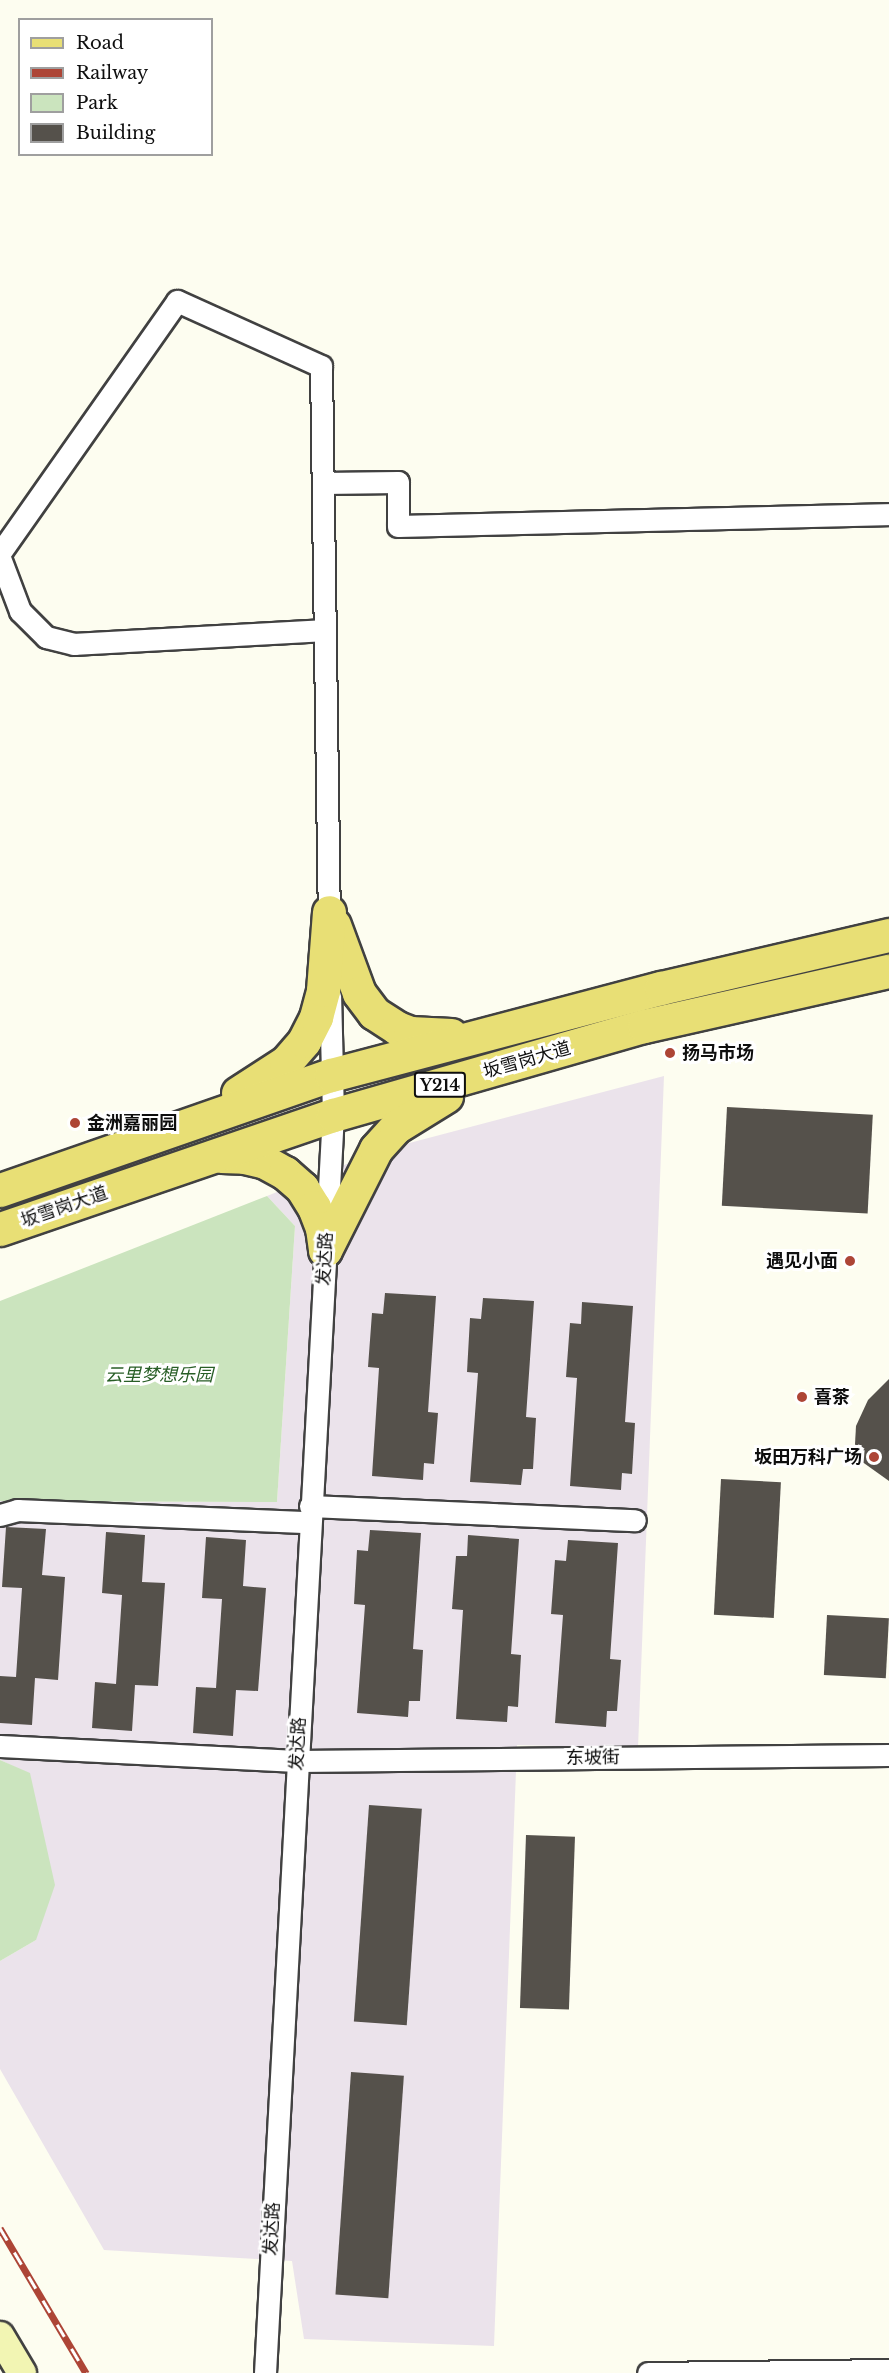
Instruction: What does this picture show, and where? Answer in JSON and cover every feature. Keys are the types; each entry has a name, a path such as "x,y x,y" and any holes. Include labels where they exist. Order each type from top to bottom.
{"main road":[{"path":"329,912 359,993 379,1017 411,1033 481,1036"},
{"path":"192,1123 286,1062 304,1041 316,1017 324,990 329,912"},
{"name":"坂雪岗大道","path":"0,1190 332,1075 661,988 889,935"},
{"name":"坂雪岗大道","path":"0,1229 333,1115 644,1026 889,971"},
{"path":"325,1250 368,1161 385,1137 408,1118 488,1071"},
{"path":"200,1161 222,1156 244,1156 266,1162 285,1173 302,1188 314,1207 322,1228 325,1250"}],"street":[{"name":"发达路","path":"0,553 177,301 321,366 333,1115 264,2373"},
{"path":"323,483 398,482 398,526 889,514"},
{"path":"0,558 20,611 46,637 74,644 325,630"},
{"path":"0,1515 17,1510 635,1520"},
{"name":"东坡街","path":"0,1746 5,1749 297,1761 889,1755"},
{"path":"0,2336 22,2373"},
{"path":"648,2373 889,2370"}],"shaded area":[{"path":"664,1076 638,1748 517,1745 494,2346 304,2339 292,2261 104,2250 0,2069 0,1961 36,1940 30,1774 0,1760 0,1501 277,1502 295,1226 267,1196 379,1151"}],"green space":[{"name":"云里梦想乐园","path":"267,1196 295,1226 277,1502 0,1501 0,1301"},
{"path":"0,1760 30,1773 55,1885 36,1940 0,1961"}],"building":[{"path":"727,1107 873,1115 868,1214 722,1206"},
{"path":"385,1293 436,1296 428,1412 438,1413 434,1464 424,1463 423,1480 372,1476 379,1368 368,1367 372,1313 383,1314"},
{"path":"483,1298 534,1301 526,1417 536,1418 533,1469 523,1469 521,1485 470,1482 478,1373 467,1372 470,1318 481,1319"},
{"path":"582,1302 633,1306 625,1422 635,1423 632,1474 622,1473 621,1490 570,1486 577,1378 566,1377 570,1323 581,1324"},
{"name":"坂田万科广场","path":"889,1379 889,1481 861,1461 855,1444 856,1426 868,1400"},
{"path":"721,1479 781,1482 774,1618 714,1615"},
{"path":"6,1527 46,1529 42,1575 65,1577 58,1680 35,1678 32,1725 0,1723 0,1676 16,1677 22,1588 2,1587"},
{"path":"370,1530 421,1533 413,1649 423,1650 420,1701 409,1701 408,1717 357,1713 365,1605 354,1604 357,1550 368,1551"},
{"path":"106,1532 145,1535 142,1582 165,1583 158,1686 135,1685 132,1731 92,1728 95,1682 116,1684 122,1595 102,1593"},
{"path":"468,1535 519,1539 511,1654 521,1655 518,1707 508,1706 507,1722 456,1719 463,1610 452,1609 456,1556 467,1556"},
{"path":"206,1537 246,1540 243,1586 266,1588 258,1691 236,1690 233,1736 193,1733 196,1687 216,1688 222,1599 202,1598"},
{"path":"568,1540 618,1543 610,1659 621,1660 617,1711 607,1711 606,1727 555,1723 563,1615 551,1614 555,1560 566,1561"},
{"path":"827,1615 889,1618 886,1678 824,1675"},
{"path":"369,1805 422,1809 407,2025 354,2021"},
{"path":"526,1835 575,1837 569,2010 520,2008"},
{"path":"351,2072 404,2076 388,2298 335,2294"}],"railway":[{"path":"0,2228 86,2373"}],"place":[{"name":"扬马市场","path":"670,1053"},
{"name":"金洲嘉丽园","path":"75,1123"},
{"name":"遇见小面","path":"850,1261"},
{"name":"喜茶","path":"802,1397"},
{"name":"坂田万科广场","path":"874,1457"}]}
